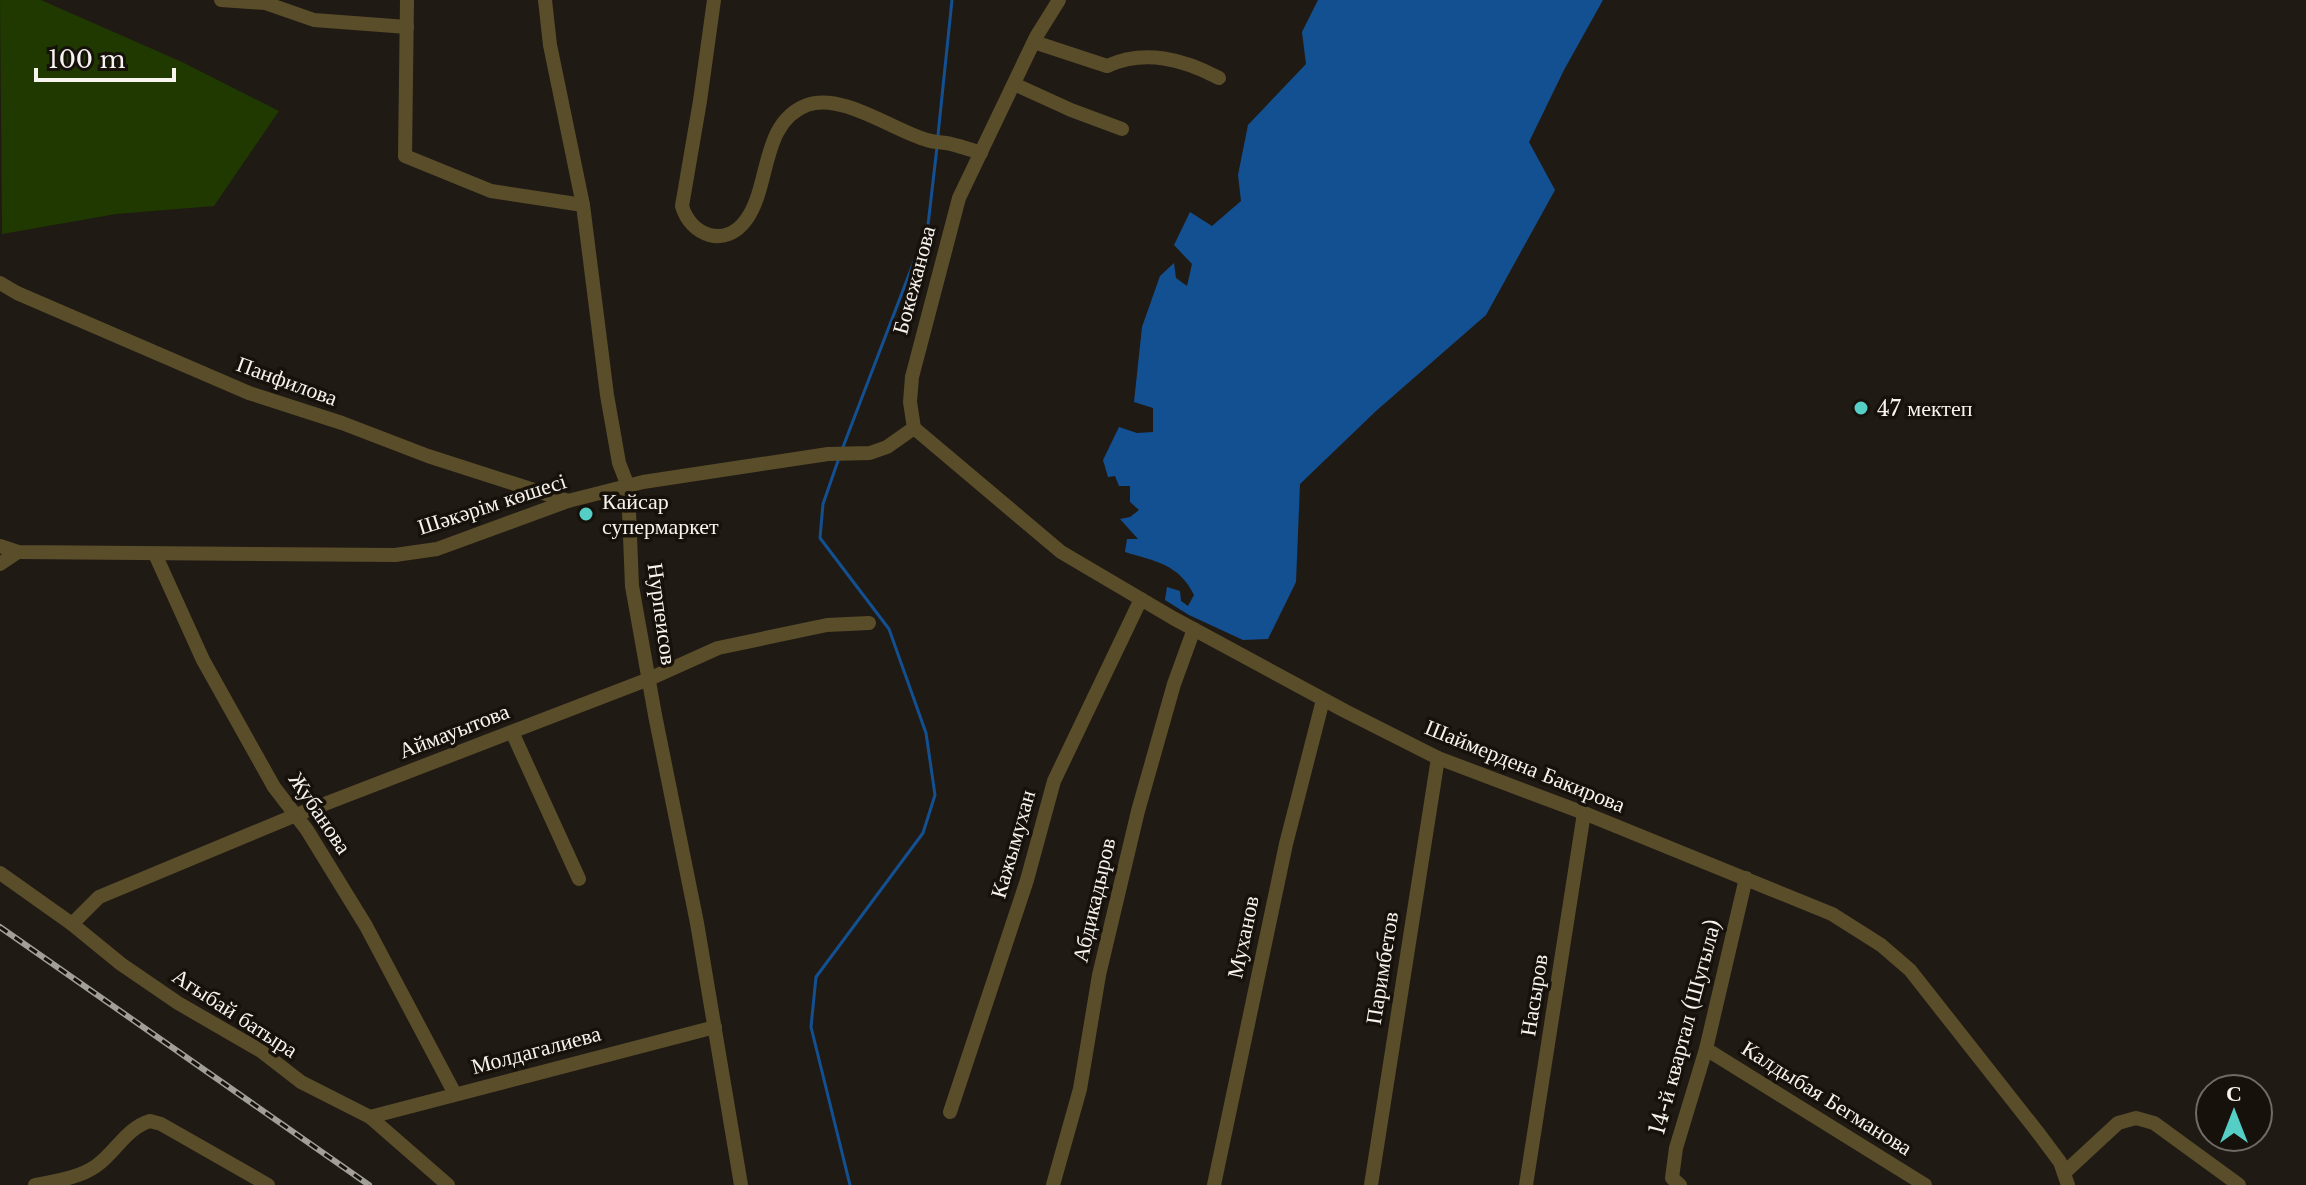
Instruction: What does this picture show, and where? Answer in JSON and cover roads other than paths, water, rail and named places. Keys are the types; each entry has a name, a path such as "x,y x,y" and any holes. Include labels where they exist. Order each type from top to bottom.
{"street":[{"path":"221,0 265,3 314,20 407,27"},
{"path":"407,0 405,156 491,191 583,205"},
{"name":"Нурпеисов","path":"545,0 550,45 583,205 609,409 619,463 628,486 632,586 697,923 741,1185"},
{"path":"699,0 712,0 682,206 686,220 698,232 723,235 736,231 747,220 755,203 771,145 780,128 793,112 809,104 837,105 882,120 928,141 981,153"},
{"name":"Бокежанова","path":"914,428 910,402 912,377 959,198 1034,42 1059,0"},
{"path":"1034,42 1107,66 1123,58 1147,55 1193,64 1219,78"},
{"path":"1014,84 1122,129"},
{"name":"Панфилова","path":"0,283 249,393 568,501"},
{"name":"Шәкәрім көшесі","path":"0,546 18,552 395,555 437,549 568,501 628,486 747,465 828,454 870,453 887,447 914,428"},
{"name":"Шаймердена Бакирова","path":"914,428 1061,552 1323,700 1438,758 1584,813 1832,914 1881,945 1910,970 2036,1130 2066,1179"},
{"path":"0,564 18,552"},
{"name":"Жубанова","path":"155,554 203,660 274,787 296,815 366,926 455,1094"},
{"name":"Кажымухан","path":"950,1112 1027,880 1054,781 1141,599"},
{"name":"Аймауытова","path":"72,924 99,897 296,815 649,679 718,648 827,625 869,623"},
{"name":"Абдикадыров","path":"1053,1185 1080,1089 1099,975 1138,811 1174,684 1194,629"},
{"name":"Муханов","path":"1214,1185 1286,844 1323,700"},
{"path":"512,732 579,879"},
{"name":"Паримбетов","path":"1371,1185 1438,758"},
{"name":"Насыров","path":"1526,1185 1584,813"},
{"name":"Агыбай батыра","path":"0,873 178,1003 261,1051 301,1082 370,1117 448,1185"},
{"name":"14-й квартал (Шугыла)","path":"1680,1185 1672,1178 1676,1148 1706,1049 1746,878"},
{"name":"Молдагалиева","path":"370,1117 715,1027"},
{"name":"Калдыбая Бегманова","path":"1706,1049 1925,1185"},
{"path":"2066,1179 2118,1123 2136,1118 2154,1123 2239,1185"},
{"path":"35,1185 70,1178 96,1166 135,1128 150,1121 161,1124 268,1185"}],"water":[{"path":"1318,0 1603,0 1529,142 1555,190 1486,315 1376,411 1300,484 1296,582 1268,639 1243,640 1165,600 1167,587 1180,591 1181,601 1188,606 1194,595 1181,576 1165,565 1125,552 1127,539 1138,539 1120,519 1130,517 1139,510 1130,502 1130,486 1119,486 1115,476 1108,477 1103,460 1119,427 1137,433 1153,432 1153,408 1134,402 1142,327 1160,276 1174,263 1176,278 1187,286 1192,264 1174,245 1190,212 1212,226 1241,201 1238,175 1248,125 1306,64 1302,32"}],"waterway":[{"path":"938,135 952,0"},
{"path":"843,447 928,225 937,147"},
{"path":"839,458 823,504 820,538 889,629 926,733 935,795 923,833 816,977 811,1027 850,1185"}],"railway":[{"path":"0,927 369,1185"}],"place":[{"name":"47 мектеп","path":"1861,408"},
{"name":"Кайсар супермаркет","path":"586,514"}]}
